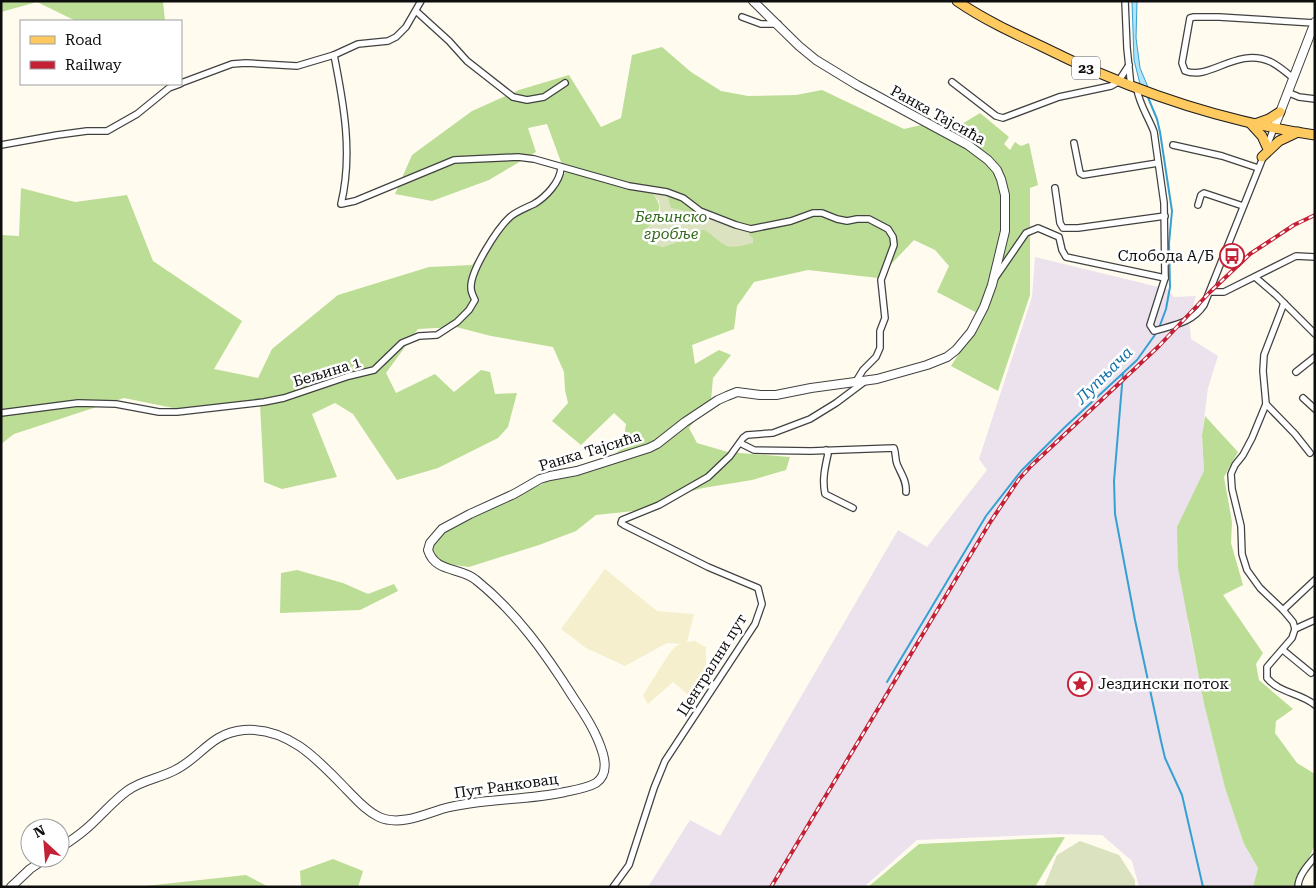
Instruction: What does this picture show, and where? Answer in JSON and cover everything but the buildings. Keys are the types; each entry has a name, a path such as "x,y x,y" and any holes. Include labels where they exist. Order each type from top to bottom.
{"main road":[{"name":"23","path":"960,2 1019,36 1086,69 1134,88 1253,124 1315,135"},
{"path":"1262,157 1279,141 1295,132 1279,114 1253,124 1267,147"}],"street":[{"path":"182,84 232,64 297,66 334,55 358,44 388,41 396,37 406,27 421,1"},
{"name":"Ранка Тајсића","path":"428,550 430,543 442,529 470,514 514,494 540,479 578,471 649,448 718,400 727,396 737,392 776,395 811,388 864,382 927,365 953,353 971,332 984,307 994,280 1005,231 1004,186 1000,175 988,160 968,145 857,85 816,60 753,1"},
{"path":"1125,1 1127,48 1134,88 1154,132 1165,216 1165,278 1150,325 1154,331 1180,325 1196,316 1204,305 1287,92 1311,42 1314,22 1219,17 1190,18 1182,63 1185,71 1189,73 1199,72 1237,59 1249,57 1268,61 1293,78"},
{"path":"416,11 449,40 471,65 513,97 527,100 544,98 565,82"},
{"path":"742,17 761,24 778,24"},
{"path":"334,55 347,136 348,161 346,185 341,204 355,201 454,160 518,158 534,159 629,186 667,192 683,198 700,211 736,225 751,228 791,222 813,213 822,213 847,221 869,219 879,224 888,230 893,237 894,245 881,280 885,318 880,331 880,348 876,357 863,370 855,383"},
{"path":"952,82 996,116 1003,118 1059,97 1108,87 1118,82 1130,65"},
{"path":"1,145 87,131 107,131 137,114 169,88 178,85"},
{"path":"1287,92 1315,99"},
{"path":"1074,143 1080,173 1083,175 1158,163"},
{"path":"1173,145 1222,156 1258,168"},
{"name":"Бељина 1","path":"1,413 78,403 116,404 160,412 177,412 284,398 349,376 374,370 402,343 418,336 437,335 458,322 475,300 471,287 473,278 488,246 510,217 539,200 550,191 561,174 561,168"},
{"path":"1055,188 1060,223 1063,228 1078,228 1165,216"},
{"path":"1198,205 1201,195 1204,194 1243,206"},
{"path":"994,280 1026,232 1038,228 1059,237 1066,257 1165,278"},
{"path":"1210,292 1221,293 1296,256 1315,257"},
{"path":"1255,277 1315,334"},
{"path":"1284,303 1264,355 1263,371 1266,404 1252,438 1231,474 1232,489 1242,526 1242,554 1247,570 1260,588 1293,622 1295,629 1292,638 1267,667 1267,678 1278,687 1308,700 1315,706"},
{"path":"1296,372 1315,357"},
{"name":"Ранка Тајсића","path":"740,442 747,435 773,433 810,419 864,382"},
{"path":"1303,398 1315,410"},
{"path":"1266,404 1295,434 1310,453"},
{"path":"740,442 754,450 894,448 896,462 904,478 906,492"},
{"name":"Централни пут","path":"613,887 629,865 654,788 665,761 755,624 762,604 758,588 708,567 621,523 622,520 659,505 708,477 730,456 740,442"},
{"path":"826,450 828,454 823,486 825,494 853,508"},
{"name":"Пут Ранковац","path":"70,841 85,830 128,790 179,768 206,746 229,732 243,730 274,732 303,748 319,760 366,809 385,819 408,819 471,803 546,796 586,787 599,780 604,774 605,763 603,752 596,737 584,713 561,677 524,627 509,608 474,578 435,563 428,550"},
{"path":"1283,610 1315,580"},
{"path":"1295,629 1315,620"},
{"path":"1283,650 1311,673"},
{"path":"1298,887 1298,882 1315,857"},
{"path":"11,887 31,868"}],"shaded area":[{"path":"1035,257 1167,289 1174,297 1196,296 1189,319 1191,339 1218,356 1208,388 1202,435 1204,471 1188,623 1204,704 1225,788 1244,844 1258,868 1253,887 1139,887 1132,861 1102,835 1057,834 917,840 864,887 648,887 690,820 720,836 898,530 927,547 987,470 979,459 1032,297"},
{"path":"605,569 657,611 694,614 687,642 695,641 706,647 706,687 692,698 673,682 648,704 643,695 669,654 680,644 667,643 625,666 586,648 561,629"}],"green space":[{"path":"1,1 163,1 165,20 74,20 37,2 1,12"},
{"path":"662,47 691,72 721,91 748,96 796,95 822,90 904,129 921,125 957,127 980,113 1009,137 1004,144 1010,150 1015,142 1021,146 1029,143 1038,185 1030,188 1030,295 998,391 951,366 983,316 937,292 949,266 935,250 914,240 878,278 808,270 754,282 737,306 734,329 692,345 695,364 719,350 731,355 713,378 711,401 689,428 697,443 728,452 790,457 786,470 752,480 703,488 668,497 656,511 596,515 576,531 469,567 440,563 430,550 439,535 465,520 549,481 602,465 622,448 626,424 614,413 581,445 552,421 568,403 564,372 553,347 491,336 456,327 418,329 386,373 396,393 435,374 454,392 481,370 490,372 495,394 517,393 508,427 498,438 438,468 397,480 353,414 335,403 312,414 337,477 282,489 264,482 260,404 188,411 124,398 14,434 1,444 1,235 19,236 21,188 75,202 127,195 153,261 242,321 214,369 258,378 272,349 338,295 429,267 472,265 504,220 546,196 565,173 547,124 528,128 536,152 489,180 432,201 395,194 412,155 472,111 519,90 569,75 601,127 621,118 632,55","holes":["653,194 668,198 670,208 739,229 749,228 749,235 727,246 703,229 688,241 662,247 650,223 659,209 658,202"]},
{"name":"Бељинско гробље","path":"653,194 665,195 671,208 704,215 739,229 749,228 749,235 753,238 753,243 730,247 721,243 703,229 688,241 662,247 655,245 646,230 660,210 659,201"},
{"path":"1205,416 1238,452 1224,477 1232,522 1231,543 1243,585 1223,595 1263,653 1256,664 1259,680 1293,709 1276,721 1275,733 1297,763 1315,774 1315,844 1297,887 1253,887 1258,868 1244,844 1225,788 1204,704 1178,568 1177,527 1204,471 1202,435"},
{"path":"297,570 343,583 368,594 394,584 398,591 360,610 280,613 281,573"},
{"path":"1065,837 1035,887 868,887 919,844"},
{"path":"1080,841 1119,855 1135,880 1135,887 1044,887 1057,855"},
{"path":"333,859 363,871 358,887 301,887 300,871"},
{"path":"246,875 269,887 136,887"}],"water":[{"path":"1132,1 1137,1 1136,38 1140,68 1148,87 1140,84 1134,60"}],"waterway":[{"name":"Лупњача","path":"1147,95 1160,132 1172,211 1169,243 1170,287 1166,309 1159,328"},
{"name":"Лупњача","path":"887,682 986,516 1021,471 1137,360 1157,332"},
{"path":"1123,373 1114,481 1115,514 1135,620 1165,758 1182,795 1203,887"}],"railway":[{"path":"771,887 989,524 1019,479 1159,346 1210,292 1250,254 1294,225 1315,215"}],"place":[{"name":"Слобода А/Б","path":"1232,256"},
{"name":"Јездински поток","path":"1080,684"}]}
